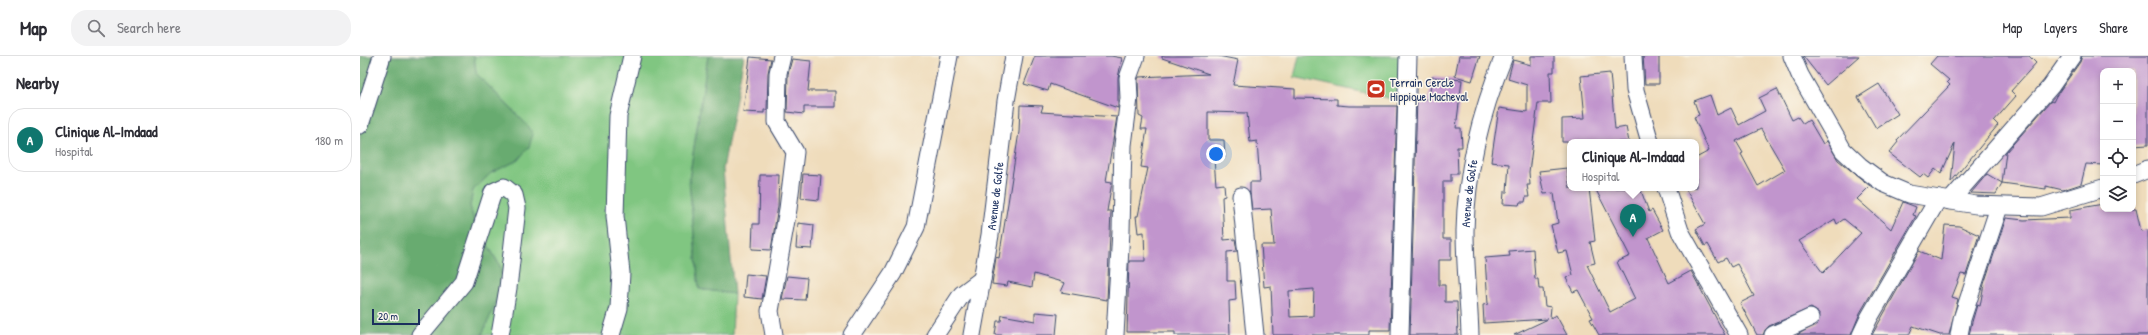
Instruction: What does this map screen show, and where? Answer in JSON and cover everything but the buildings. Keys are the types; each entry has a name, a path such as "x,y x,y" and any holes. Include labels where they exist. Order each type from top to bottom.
{"street":[{"path":"360,125 382,56"},
{"path":"611,335 619,308 621,273 615,216 618,116 632,56"},
{"path":"774,335 770,311 788,209 795,152 777,122 778,73 782,56"},
{"path":"852,335 892,273 916,227 950,56"},
{"name":"Avenue de Golfe","path":"972,335 990,235 1006,101 1014,56"},
{"path":"1115,335 1121,231 1123,145 1129,98 1128,78 1136,56"},
{"path":"1400,335 1408,56"},
{"name":"Avenue de Golfe","path":"1470,335 1465,231 1469,193 1483,116 1504,56"},
{"path":"1634,56 1635,90 1649,139"},
{"path":"1792,56 1800,75 1843,150 1860,166 1884,183 1909,194 1999,207 2042,208 2100,189"},
{"path":"1861,335 1944,200 2050,86 2072,56"},
{"path":"2136,174 2148,169"},
{"path":"420,335 464,282 493,192 504,187 514,195 517,208 508,288 500,335"},
{"path":"1667,191 1680,231 1739,335"},
{"path":"1241,196 1255,335"},
{"path":"1959,335 1962,319 1999,207"},
{"path":"935,335 962,294 982,279"},
{"path":"1773,335 1810,318"}],"green space":[{"path":"360,56 474,56 476,73 529,127 533,134 529,147 518,160 491,173 473,190 470,206 474,221 500,266 501,275 496,301 482,335 360,335"},
{"path":"474,56 708,56 689,180 699,289 734,294 732,335 482,335 495,303 500,266 474,221 470,206 473,190 491,173 518,160 529,127 476,73"},
{"path":"708,56 744,56 723,169 734,294 699,289 689,180"},
{"name":"Terrain Cercle Hippique Macheval","path":"1299,56 1412,56 1401,101 1294,77"}],"place":[{"name":"Terrain Cercle Hippique Macheval","path":"1376,89"},
{"name":"Clinique Al-Imdaad","path":"1633,237"}]}
